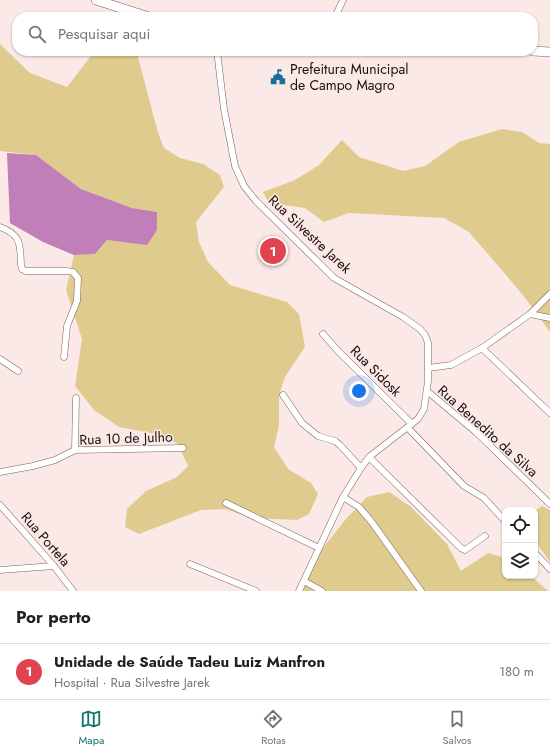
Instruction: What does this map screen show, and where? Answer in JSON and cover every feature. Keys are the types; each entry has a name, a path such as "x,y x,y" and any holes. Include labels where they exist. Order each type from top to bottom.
{"main road":[{"path":"97,0 134,12"},
{"path":"538,51 550,52"}],"street":[{"path":"338,12 343,0"},
{"name":"Rua Silvestre Jarek","path":"218,56 224,110 235,166 244,186 256,200 334,278 403,317 420,329 425,335 428,343 427,391 424,409 418,419 369,457 361,468 343,497 299,591"},
{"path":"0,227 15,236 20,243 22,269 26,271 67,271 73,272 78,278 76,301 67,326 64,357"},
{"path":"428,368 451,365 482,348 530,314 550,294"},
{"path":"530,314 550,318"},
{"name":"Rua Sidosk","path":"323,334 410,426 464,486 484,498 502,518"},
{"path":"482,348 550,413"},
{"path":"0,359 18,371"},
{"name":"Rua Benedito da Silva","path":"427,391 476,432 550,504"},
{"path":"283,395 302,423 318,436 335,441 361,468"},
{"path":"75,450 76,398"},
{"name":"Rua 10 de Julho","path":"0,472 55,460 75,450 183,448"},
{"path":"369,457 461,548 465,550 470,548 486,536"},
{"path":"343,497 358,507 371,521 421,591"},
{"path":"226,503 319,548"},
{"name":"Rua Portela","path":"0,505 54,566 73,591"},
{"path":"538,556 550,569"},
{"path":"190,564 256,591"},
{"path":"0,570 54,566"},
{"path":"304,581 322,591"}],"shaded area":[{"path":"0,44 30,73 67,87 91,56 138,56 158,133 164,148 180,158 203,164 220,175 224,187 196,222 199,242 208,262 230,285 287,302 299,314 305,347 285,377 279,395 279,425 274,447 288,469 311,483 318,494 309,514 297,520 252,518 225,509 201,510 139,534 125,527 127,509 146,491 177,477 188,466 178,444 162,435 119,427 94,410 75,386 82,339 66,290 74,255 95,254 107,240 147,244 157,212 132,208 81,189 36,155 0,151"},
{"path":"502,129 522,132 539,143 550,144 550,332 523,295 469,232 444,218 349,213 324,222 305,208 269,203 263,192 295,180 319,165 342,140 359,157 403,171 425,166 459,142"},
{"path":"7,153 36,155 81,189 132,208 157,212 157,230 147,245 107,240 95,254 74,255 43,242 10,223"},
{"path":"389,492 411,507 447,544 461,571 488,553 502,557 502,579 534,579 548,591 299,591 318,554 346,519 367,497"},
{"path":"542,506 550,510 550,562 538,545 538,509"}],"place":[{"name":"Prefeitura Municipal de Campo Magro","path":"278,77"},
{"name":"Unidade de Saúde Tadeu Luiz Manfron","path":"273,251"}]}
